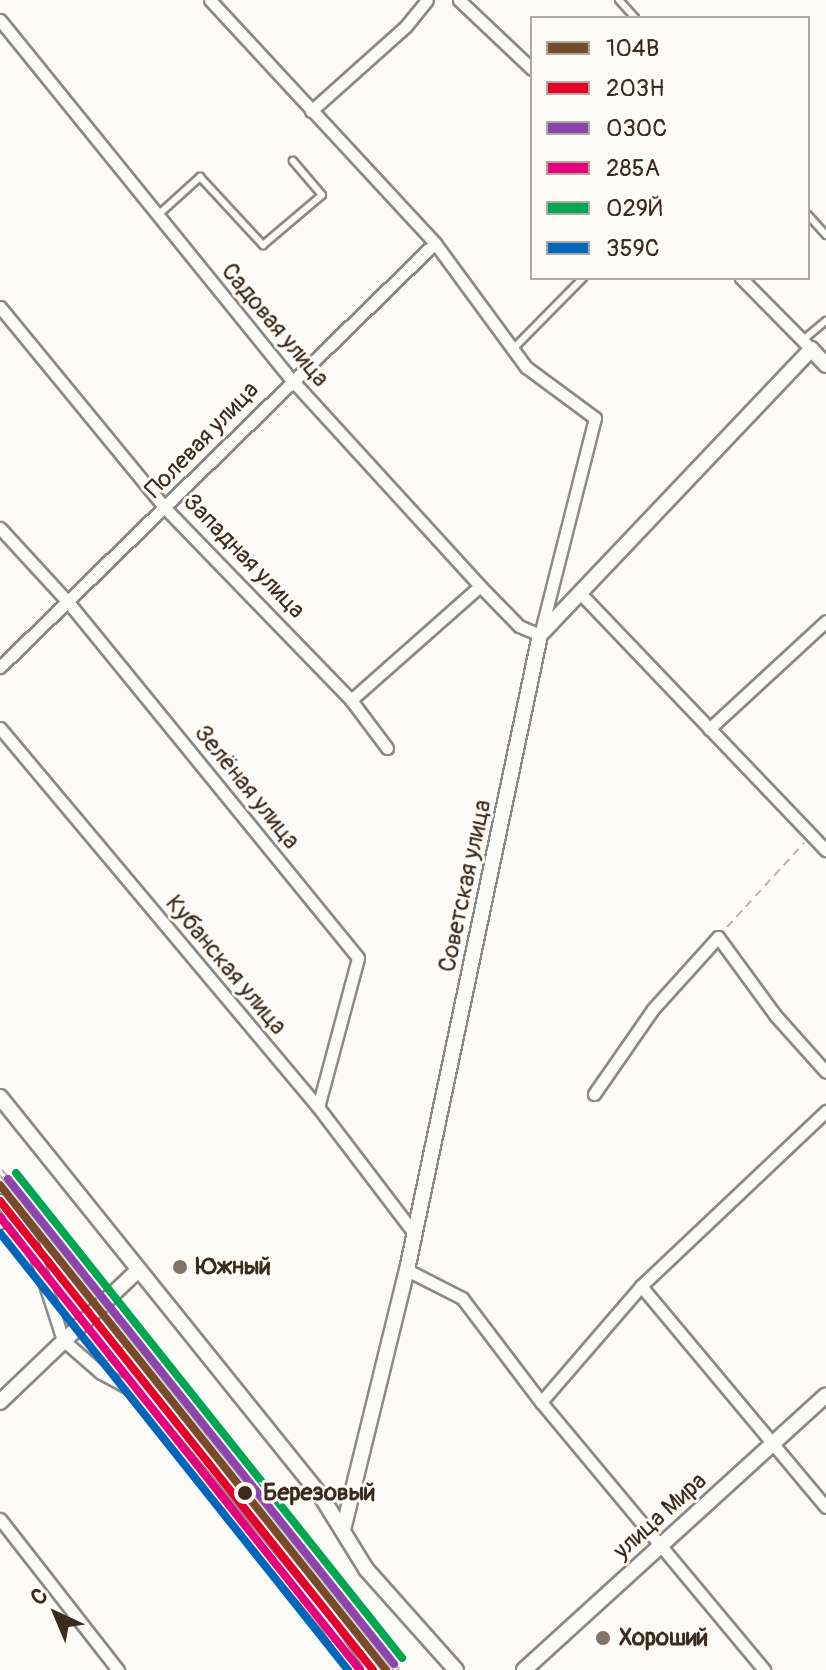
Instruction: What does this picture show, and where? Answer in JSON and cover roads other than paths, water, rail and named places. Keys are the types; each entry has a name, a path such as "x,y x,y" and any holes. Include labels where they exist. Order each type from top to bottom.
{"street":[{"path":"210,0 435,243 526,367 595,418 540,635"},
{"path":"311,111 406,26 427,0"},
{"path":"459,0 530,67"},
{"name":"Садовая улица","path":"0,20 156,217 292,380 480,586 519,626 540,635"},
{"name":"Полевая улица","path":"0,667 166,509 292,380 435,243"},
{"path":"743,280 826,365"},
{"name":"Западная улица","path":"0,307 166,509 351,700 387,748"},
{"path":"540,635 807,345"},
{"name":"Зелёная улица","path":"0,528 68,602 358,958 318,1107"},
{"path":"351,700 480,586"},
{"path":"580,593 825,847"},
{"path":"709,729 826,621"},
{"name":"Советская улица","path":"343,1530 407,1270 540,635"},
{"name":"Кубанская улица","path":"0,728 318,1107 414,1233"},
{"path":"594,1094 653,1009 718,937 775,1015 826,1072"},
{"path":"0,1097 343,1530 366,1569 456,1670"},
{"path":"541,1402 641,1286 826,1111"},
{"path":"0,1200 13,1215 46,1275 63,1340 97,1369 129,1388 329,1629 356,1670"},
{"path":"0,1402 138,1270"},
{"path":"407,1270 462,1298 541,1402 764,1670"},
{"path":"641,1286 826,1507"},
{"name":"улица Мира","path":"524,1670 826,1395"},
{"path":"0,1519 118,1670"}],"lane":[{"path":"619,0 633,16"},
{"path":"156,217 200,177 263,245 322,195 293,161"},
{"path":"810,217 826,235"},
{"path":"513,349 581,280"},
{"path":"807,345 826,321"},
{"path":"0,1226 13,1215"}],"railway":[{"path":"0,1171 397,1670"}],"place":[{"name":"Южный","path":"180,1267"},
{"name":"Березовый","path":"245,1493"},
{"name":"Хороший","path":"603,1638"}]}
